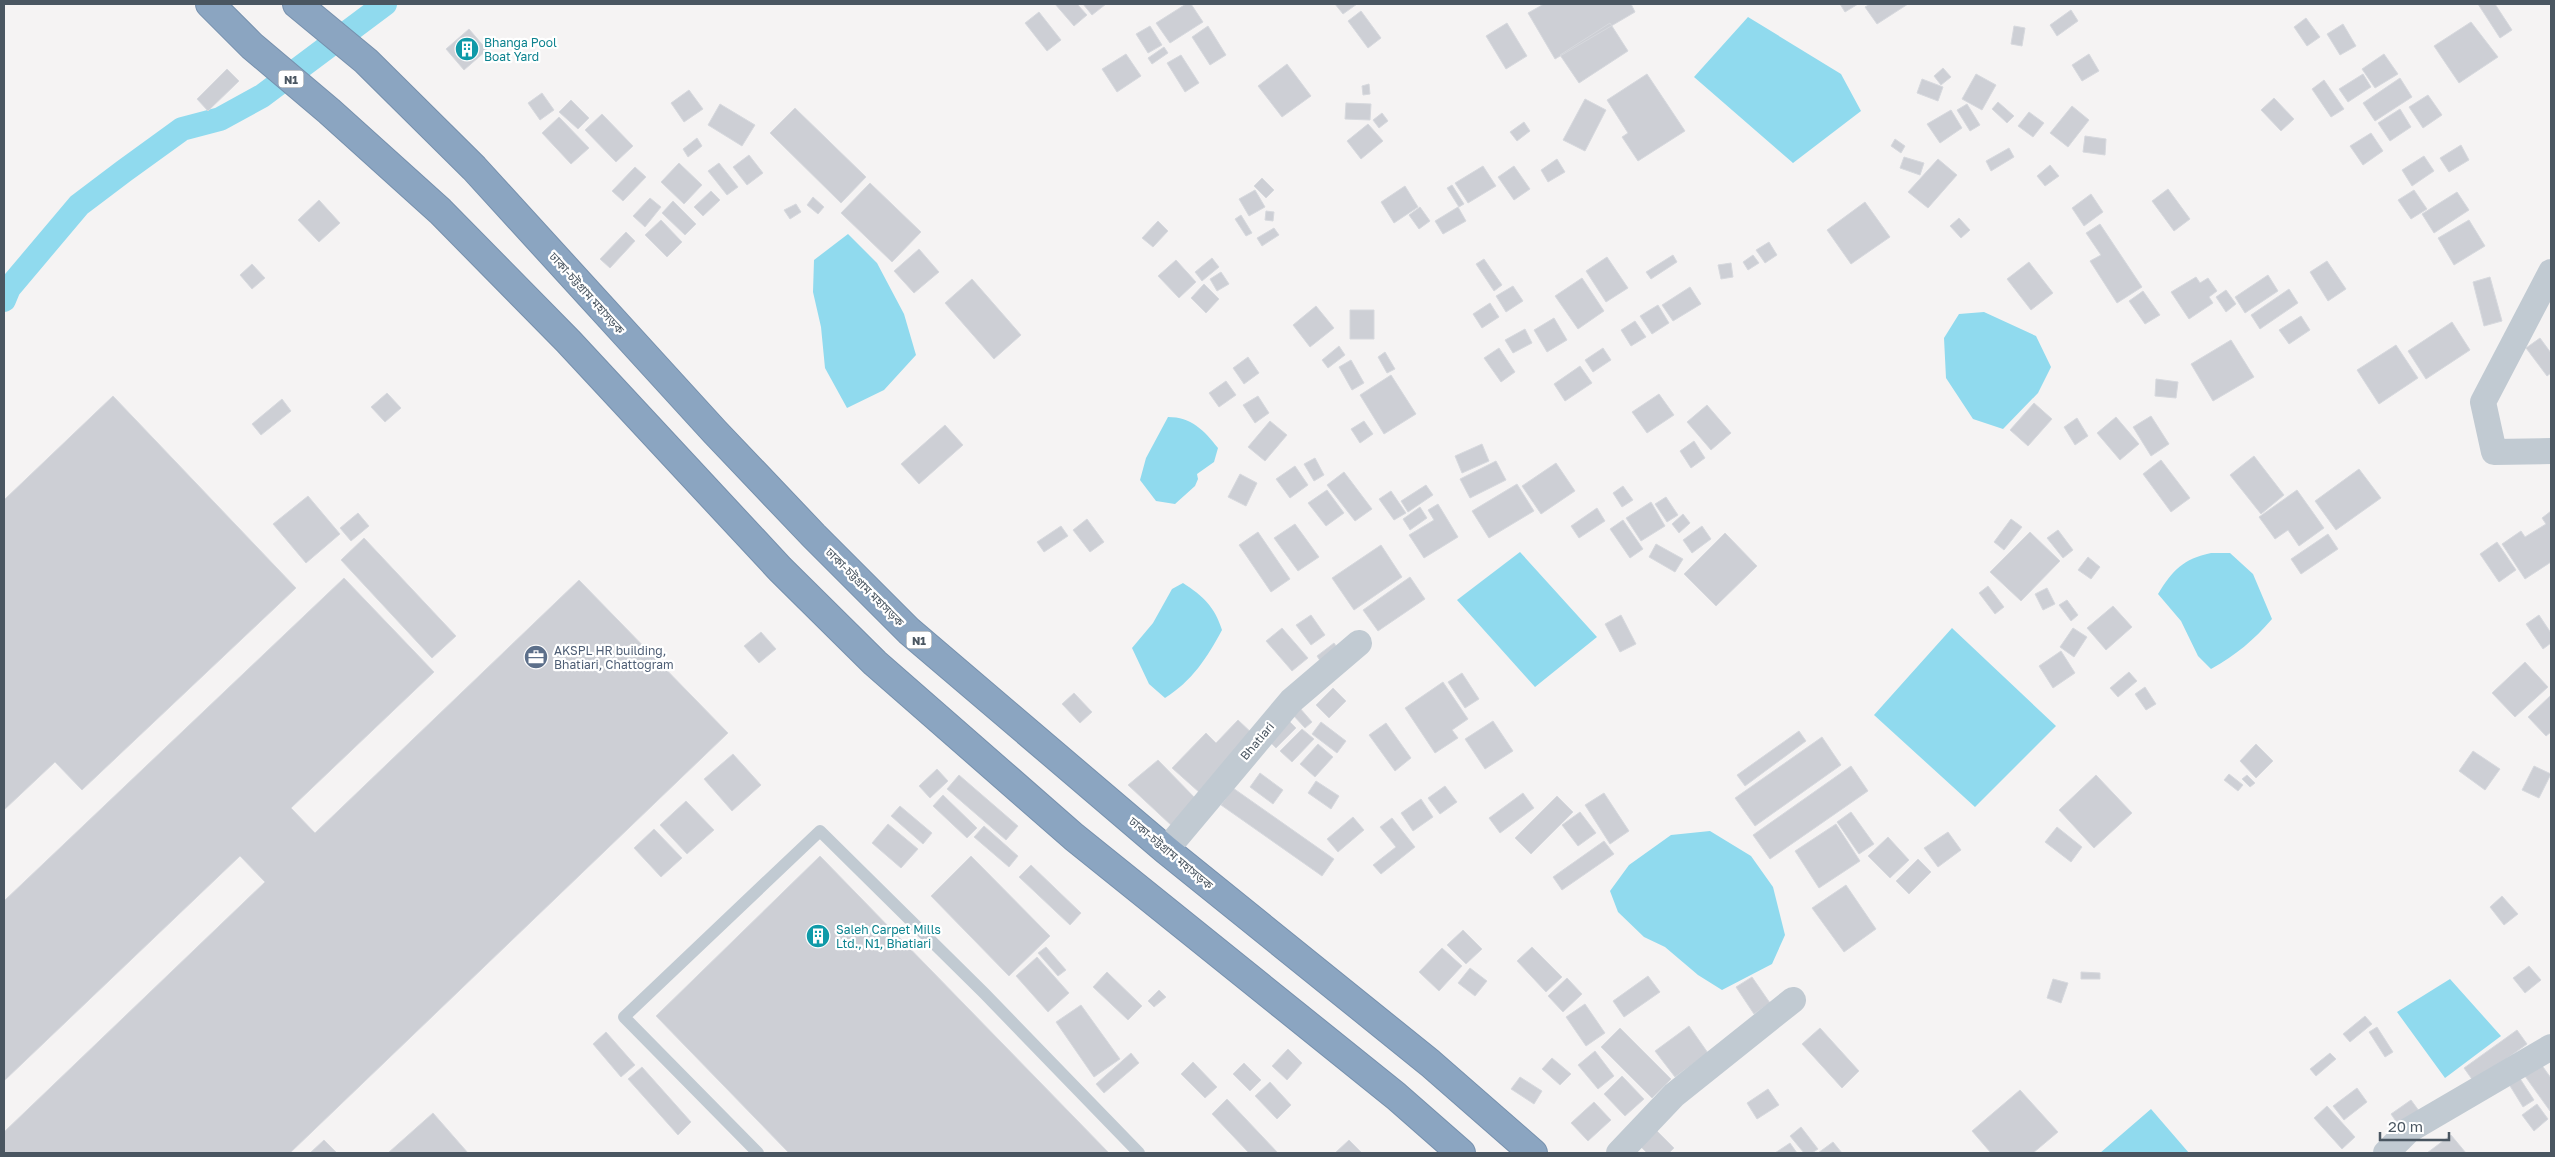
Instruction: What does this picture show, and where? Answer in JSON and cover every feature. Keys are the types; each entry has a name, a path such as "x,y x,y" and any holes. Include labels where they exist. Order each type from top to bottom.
{"highway":[{"name":"N1","path":"210,4 252,46 440,211 568,341 701,486 875,663 1074,837 1396,1096 1462,1153"},
{"name":"ঢাকা-চট্টগ্রাম মহাসড়ক","path":"297,4 366,61 474,168 721,439 909,631 1166,850 1430,1064 1533,1153"}],"street":[{"path":"2551,272 2483,402 2494,452 2551,451"},
{"name":"Bhatiari","path":"1166,850 1291,701 1359,643"},
{"path":"1619,1153 1674,1095 1793,1000"},
{"path":"2386,1153 2410,1130 2551,1047"}],"lane":[{"path":"758,1153 624,1018 820,831 984,993 1139,1153"}],"water":[{"path":"1748,17 1841,74 1861,111 1793,163 1694,77"},
{"path":"848,234 877,263 904,314 916,355 884,390 847,408 825,368 821,327 813,292 814,260"},
{"path":"1984,312 2036,336 2051,367 2038,393 2003,429 1973,419 1946,378 1944,338 1959,314"},
{"path":"1168,417 1184,419 1190,422 1202,430 1218,448 1214,462 1197,474 1198,479 1195,486 1175,504 1156,501 1140,480 1146,458"},
{"path":"1520,552 1597,637 1535,687 1457,600"},
{"path":"2211,553 2230,553 2253,574 2272,619 2244,647 2211,669 2198,656 2181,621 2158,594 2174,572 2186,562"},
{"path":"1183,583 1197,593 1212,608 1222,630 1198,668 1183,684 1165,698 1149,684 1132,648 1153,623 1172,589"},
{"path":"1952,628 2056,726 1975,807 1874,715"},
{"path":"1710,831 1751,856 1773,887 1785,935 1772,964 1722,990 1698,975 1665,947 1644,937 1618,912 1610,891 1629,865 1671,835"},
{"path":"2450,979 2501,1036 2445,1078 2397,1012"},
{"path":"2151,1109 2189,1153 2100,1153"}],"building":[{"path":"1055,4 1077,4 1087,15 1074,26"},
{"path":"1083,4 1106,4 1092,15"},
{"path":"1186,4 1191,4 1203,22 1170,43 1156,23"},
{"path":"1335,4 1357,4 1343,14"},
{"path":"1544,4 1631,4 1635,12 1555,59 1528,13"},
{"path":"1840,4 1858,4 1845,12"},
{"path":"1870,4 1908,4 1877,24 1865,7"},
{"path":"2478,4 2495,4 2512,30 2500,38"},
{"path":"2071,10 2078,21 2057,36 2050,25"},
{"path":"1361,11 1381,38 1368,48 1348,21"},
{"path":"1039,12 1061,40 1047,51 1025,23"},
{"path":"2306,18 2320,37 2307,46 2294,27"},
{"path":"2471,22 2498,57 2459,83 2434,46"},
{"path":"1507,23 1527,56 1506,69 1486,36"},
{"path":"1610,23 1628,51 1579,83 1560,55"},
{"path":"2343,24 2356,46 2340,55 2327,34"},
{"path":"1150,26 1162,45 1148,53 1136,34"},
{"path":"1208,26 1226,55 1210,65 1192,37"},
{"path":"2014,26 2025,28 2022,46 2011,44"},
{"name":"Bhanga Pool Boat Yard","path":"469,29 487,50 464,70 446,49"},
{"path":"1164,47 1168,53 1152,64 1148,58"},
{"path":"1126,54 1141,76 1117,92 1102,69"},
{"path":"2089,54 2099,71 2082,81 2072,65"},
{"path":"2384,54 2398,74 2375,88 2362,69"},
{"path":"1181,55 1199,83 1185,92 1167,63"},
{"path":"1287,64 1311,96 1282,117 1258,86"},
{"path":"1943,68 1951,77 1941,85 1934,76"},
{"path":"227,69 239,81 208,111 197,99"},
{"path":"1647,74 1685,131 1638,161 1622,137 1628,133 1607,100"},
{"path":"1976,74 1996,85 1982,110 1962,99"},
{"path":"2363,74 2371,87 2348,102 2339,89"},
{"path":"2400,78 2412,97 2375,121 2363,103"},
{"path":"1922,79 1943,87 1938,101 1917,93"},
{"path":"2324,80 2344,109 2331,117 2312,89"},
{"path":"1369,84 1370,94 1363,95 1362,86"},
{"path":"689,90 703,109 684,122 671,103"},
{"path":"542,93 554,110 540,120 528,103"},
{"path":"2428,95 2442,115 2423,128 2409,107"},
{"path":"2274,98 2294,119 2281,131 2261,110"},
{"path":"1585,99 1606,110 1585,151 1563,140"},
{"path":"571,100 589,118 578,129 559,112"},
{"path":"1998,102 2014,116 2007,123 1992,109"},
{"path":"1346,103 1371,104 1370,120 1345,119"},
{"path":"720,104 755,125 742,146 708,125"},
{"path":"1967,104 1980,125 1970,131 1957,110"},
{"path":"2072,106 2089,120 2068,147 2050,133"},
{"path":"795,108 866,177 841,203 770,133"},
{"path":"2400,109 2411,127 2390,141 2378,123"},
{"path":"1951,110 1962,128 1940,143 1927,124"},
{"path":"2029,112 2044,123 2033,137 2018,126"},
{"path":"1382,113 1388,121 1379,128 1373,120"},
{"path":"602,114 633,146 616,162 585,130"},
{"path":"559,117 589,148 571,164 542,133"},
{"path":"1524,122 1530,131 1517,141 1510,132"},
{"path":"1368,124 1383,141 1361,159 1347,141"},
{"path":"2371,133 2383,151 2363,165 2350,146"},
{"path":"2085,136 2106,139 2105,155 2083,152"},
{"path":"697,138 702,146 688,157 683,149"},
{"path":"1895,139 1905,146 1901,153 1891,146"},
{"path":"2461,145 2469,160 2449,172 2440,158"},
{"path":"2009,148 2014,157 1991,171 1986,161"},
{"path":"749,155 763,173 747,185 733,167"},
{"path":"2424,156 2434,171 2412,186 2402,170"},
{"path":"1904,157 1924,163 1920,175 1900,168"},
{"path":"1557,159 1565,172 1548,182 1541,170"},
{"path":"1938,159 1957,175 1928,208 1908,192"},
{"path":"679,163 702,185 684,204 661,182"},
{"path":"719,163 738,187 727,195 708,171"},
{"path":"2050,165 2059,176 2045,186 2037,176"},
{"path":"1483,166 1496,186 1468,203 1455,183"},
{"path":"1514,166 1530,189 1514,200 1498,177"},
{"path":"635,167 646,177 623,201 612,191"},
{"path":"1262,178 1274,190 1266,198 1254,186"},
{"path":"870,183 921,232 892,262 841,213"},
{"path":"1452,185 1464,204 1459,207 1447,188"},
{"path":"1405,186 1418,207 1394,223 1381,202"},
{"path":"2168,189 2190,219 2174,231 2152,201"},
{"path":"1255,190 1265,207 1249,216 1239,199"},
{"path":"2414,190 2427,209 2411,219 2398,200"},
{"path":"711,191 720,200 703,216 694,207"},
{"path":"2457,192 2469,210 2434,233 2422,214"},
{"path":"2091,194 2103,212 2084,226 2072,208"},
{"path":"813,197 824,207 818,214 807,205"},
{"path":"650,198 661,207 645,227 633,216"},
{"path":"319,200 340,223 319,242 298,220"},
{"path":"673,201 696,224 685,235 662,213"},
{"path":"1865,202 1890,237 1851,264 1827,230"},
{"path":"796,204 801,212 790,219 784,210"},
{"path":"1420,207 1430,221 1419,229 1409,215"},
{"path":"1458,207 1466,221 1443,234 1435,221"},
{"path":"1266,211 1274,212 1273,221 1265,220"},
{"path":"1241,215 1252,233 1246,236 1235,219"},
{"path":"1959,218 1970,230 1961,238 1950,226"},
{"path":"661,220 682,242 667,257 645,235"},
{"path":"2469,220 2485,246 2454,265 2438,238"},
{"path":"1158,221 1168,231 1153,247 1142,238"},
{"path":"2100,224 2142,287 2117,303 2090,261 2101,255 2086,233"},
{"path":"1274,228 1279,235 1262,246 1257,238"},
{"path":"626,232 635,241 610,268 600,259"},
{"path":"1769,242 1777,255 1765,263 1756,250"},
{"path":"919,249 939,272 914,293 894,271"},
{"path":"1673,255 1677,262 1651,279 1646,272"},
{"path":"1753,255 1759,263 1748,270 1743,262"},
{"path":"1607,257 1628,288 1606,302 1586,271"},
{"path":"1212,258 1219,267 1202,281 1195,272"},
{"path":"1484,259 1502,285 1494,291 1476,264"},
{"path":"1176,260 1196,282 1179,298 1158,276"},
{"path":"2327,261 2346,289 2328,301 2310,272"},
{"path":"2029,262 2053,293 2031,310 2007,279"},
{"path":"1731,263 1733,277 1721,279 1718,265"},
{"path":"252,264 265,278 252,289 240,275"},
{"path":"1221,272 1229,284 1217,291 1210,279"},
{"path":"2268,275 2278,291 2245,313 2235,297"},
{"path":"2196,277 2200,283 2208,278 2217,291 2209,297 2213,303 2189,319 2171,292"},
{"path":"2490,277 2502,321 2484,326 2473,282"},
{"path":"1582,278 1604,311 1578,329 1555,296"},
{"path":"972,279 1021,335 994,359 945,303"},
{"path":"1204,284 1219,299 1206,313 1191,298"},
{"path":"1513,286 1523,301 1506,312 1496,296"},
{"path":"1690,287 1701,304 1673,321 1662,305"},
{"path":"2289,289 2298,303 2260,329 2251,315"},
{"path":"2226,290 2236,304 2226,312 2216,297"},
{"path":"2143,291 2160,315 2145,324 2129,301"},
{"path":"1490,303 1499,317 1482,328 1473,314"},
{"path":"1658,305 1669,323 1652,334 1640,316"},
{"path":"1316,306 1334,328 1310,347 1293,325"},
{"path":"1350,310 1374,310 1374,339 1350,339"},
{"path":"2301,316 2310,330 2289,344 2279,330"},
{"path":"1554,318 1567,340 1547,352 1534,330"},
{"path":"1635,321 1646,337 1631,346 1621,330"},
{"path":"2452,322 2470,350 2426,379 2408,351"},
{"path":"1525,329 1532,343 1513,353 1505,340"},
{"path":"2540,338 2551,353 2551,373 2547,376 2526,348"},
{"path":"2231,340 2254,377 2213,401 2191,364"},
{"path":"2396,345 2418,378 2379,404 2357,370"},
{"path":"1339,346 1345,355 1328,368 1322,360"},
{"path":"1499,348 1515,372 1501,382 1484,358"},
{"path":"1603,348 1611,360 1593,372 1585,360"},
{"path":"1385,352 1395,369 1387,373 1378,357"},
{"path":"1248,357 1259,373 1244,384 1233,368"},
{"path":"1351,360 1364,383 1352,390 1339,367"},
{"path":"1580,366 1592,383 1565,401 1554,384"},
{"path":"1391,375 1416,414 1384,434 1360,395"},
{"path":"2156,379 2178,382 2176,398 2155,396"},
{"path":"1226,381 1236,395 1219,407 1209,393"},
{"path":"387,393 401,408 385,422 371,407"},
{"path":"1659,394 1674,415 1647,433 1632,412"},
{"path":"113,396 296,588 82,790 55,762 4,810 4,500"},
{"path":"1258,396 1269,413 1255,423 1243,405"},
{"path":"282,399 291,411 261,435 252,424"},
{"path":"2034,403 2052,419 2028,446 2010,430"},
{"path":"1707,405 1731,433 1711,450 1687,422"},
{"path":"2151,416 2169,444 2151,456 2133,427"},
{"path":"2116,417 2139,444 2120,460 2097,433"},
{"path":"2077,418 2088,436 2075,445 2064,427"},
{"path":"1270,421 1287,435 1265,461 1248,447"},
{"path":"1364,421 1373,434 1360,443 1351,429"},
{"path":"945,425 963,445 919,484 901,464"},
{"path":"1694,441 1705,458 1691,468 1680,451"},
{"path":"1482,444 1489,461 1462,473 1455,456"},
{"path":"2254,456 2284,495 2261,514 2230,475"},
{"path":"1315,458 1324,475 1314,481 1304,464"},
{"path":"2161,460 2190,498 2171,512 2143,474"},
{"path":"1496,461 1506,480 1470,498 1460,479"},
{"path":"1556,463 1575,491 1541,514 1522,486"},
{"path":"1295,466 1308,485 1290,498 1276,479"},
{"path":"2359,469 2381,498 2336,530 2315,501"},
{"path":"1344,472 1372,509 1355,521 1327,485"},
{"path":"1240,474 1257,483 1246,506 1228,497"},
{"path":"1517,484 1534,511 1489,538 1472,511"},
{"path":"1426,485 1433,495 1408,512 1401,501"},
{"path":"1623,486 1633,500 1622,507 1613,493"},
{"path":"1327,490 1344,513 1326,526 1308,503"},
{"path":"2297,490 2324,528 2299,546 2288,530 2275,539 2259,517"},
{"path":"1391,491 1406,513 1394,520 1379,499"},
{"path":"308,496 340,534 306,563 273,524"},
{"path":"1666,497 1678,515 1667,522 1655,504"},
{"path":"1651,502 1665,526 1641,541 1626,518"},
{"path":"1438,504 1458,537 1424,558 1409,535 1434,520 1428,510"},
{"path":"1420,507 1427,518 1410,530 1403,519"},
{"path":"1597,508 1605,521 1579,538 1571,526"},
{"path":"2551,511 2551,562 2525,579 2502,544 2521,531 2525,537 2546,524 2542,518"},
{"path":"358,513 369,526 351,541 340,528"},
{"path":"1683,514 1690,523 1679,533 1672,524"},
{"path":"1087,519 1104,542 1090,552 1073,530"},
{"path":"2011,519 2022,527 2004,550 1994,542"},
{"path":"1623,520 1643,549 1630,558 1610,529"},
{"path":"1295,524 1319,557 1298,571 1274,538"},
{"path":"1061,526 1068,536 1044,552 1037,542"},
{"path":"1702,526 1711,539 1692,553 1683,540"},
{"path":"2058,530 2073,550 2063,558 2047,538"},
{"path":"1258,532 1290,579 1271,592 1239,545"},
{"path":"2030,532 2060,561 2021,601 1990,572"},
{"path":"1725,533 1757,566 1716,606 1684,574"},
{"path":"2328,534 2338,549 2301,574 2291,559"},
{"path":"364,538 456,636 432,658 341,560"},
{"path":"2497,542 2516,570 2499,582 2480,554"},
{"path":"1656,544 1683,559 1675,572 1649,557"},
{"path":"1381,545 1402,577 1354,610 1332,578"},
{"path":"2088,557 2100,567 2091,579 2078,570"},
{"path":"1410,577 1425,599 1378,631 1363,610"},
{"path":"344,578 434,672 291,808 315,833 579,580 728,733 290,1153 4,1153 4,1132 265,882 240,856 4,1081 4,901"},
{"path":"1988,586 2004,607 1995,614 1979,593"},
{"path":"2047,588 2055,604 2043,610 2035,594"},
{"path":"2067,600 2078,615 2071,621 2059,605"},
{"path":"2113,606 2132,627 2106,650 2087,628"},
{"path":"1311,615 1325,635 1311,645 1296,625"},
{"path":"1621,615 1636,644 1620,652 1605,624"},
{"path":"2539,615 2551,633 2551,643 2543,649 2526,624"},
{"path":"1282,628 1308,658 1292,671 1266,641"},
{"path":"2073,628 2087,637 2074,657 2060,647"},
{"path":"761,632 776,649 759,663 744,646"},
{"path":"1334,643 1341,653 1323,665 1317,656"},
{"path":"2061,651 2075,673 2053,688 2039,666"},
{"path":"2525,662 2548,687 2515,717 2492,693"},
{"path":"2129,672 2137,681 2118,697 2110,688"},
{"path":"1462,673 1479,699 1465,708 1448,682"},
{"path":"1443,682 1468,719 1452,730 1458,738 1435,753 1405,708"},
{"path":"2145,687 2156,704 2146,710 2135,694"},
{"path":"1333,688 1346,701 1329,718 1316,705"},
{"path":"1074,693 1092,712 1080,723 1062,704"},
{"path":"2551,695 2551,732 2546,736 2528,717"},
{"path":"1299,707 1312,722 1305,728 1292,714"},
{"path":"1286,718 1296,728 1276,748 1266,738"},
{"path":"1238,720 1255,736 1200,793 1172,768 1206,733 1216,743"},
{"path":"1493,721 1513,751 1485,769 1465,739"},
{"path":"1321,722 1346,741 1337,753 1312,734"},
{"path":"1386,723 1411,758 1395,771 1369,735"},
{"path":"1302,729 1314,739 1292,762 1280,751"},
{"path":"1799,731 1806,741 1745,786 1737,775"},
{"path":"1822,737 1841,765 1755,826 1735,798"},
{"path":"1318,744 1333,757 1315,777 1300,764"},
{"path":"2256,744 2273,761 2256,778 2240,761"},
{"path":"2473,751 2500,769 2485,790 2459,771"},
{"path":"733,754 761,785 732,811 704,779"},
{"path":"1158,760 1197,800 1172,826 1128,785"},
{"path":"1851,766 1868,791 1770,859 1753,835"},
{"path":"2534,766 2551,774 2539,798 2522,790"},
{"path":"937,769 948,781 930,798 919,786"},
{"path":"1260,773 1283,790 1273,804 1250,787"},
{"path":"2229,774 2243,785 2238,791 2224,780"},
{"path":"959,775 1018,826 1006,840 947,789"},
{"path":"2096,775 2132,813 2094,848 2059,810"},
{"path":"2247,775 2255,783 2250,787 2242,779"},
{"path":"1316,781 1339,796 1331,809 1308,793"},
{"path":"1445,786 1457,802 1440,814 1428,798"},
{"path":"1233,788 1334,859 1322,876 1221,805"},
{"path":"1523,793 1534,808 1500,833 1489,818"},
{"path":"1604,793 1629,831 1610,844 1585,805"},
{"path":"943,795 977,828 967,838 933,806"},
{"path":"1557,796 1573,812 1531,854 1515,838"},
{"path":"1421,799 1433,817 1413,831 1401,813"},
{"path":"686,801 714,830 687,854 660,825"},
{"path":"900,806 932,833 923,844 891,816"},
{"path":"1580,812 1596,833 1578,846 1562,825"},
{"path":"1851,812 1874,844 1859,854 1837,822"},
{"path":"1353,817 1364,830 1338,852 1327,839"},
{"path":"1392,818 1415,847 1381,874 1373,865 1396,847 1380,827"},
{"path":"888,824 918,849 901,868 872,843"},
{"path":"1836,824 1860,861 1819,888 1795,851"},
{"path":"984,826 1018,856 1009,867 974,837"},
{"path":"2057,827 2082,847 2071,862 2045,842"},
{"path":"654,829 682,858 661,877 634,848"},
{"path":"1948,832 1961,850 1938,867 1924,848"},
{"path":"1888,837 1909,860 1890,878 1868,856"},
{"path":"1604,841 1614,854 1562,890 1553,877"},
{"name":"Saleh Carpet Mills Ltd., N1, Bhatiari","path":"820,856 1109,1153 789,1153 656,1016"},
{"path":"971,856 1050,936 1009,976 931,896"},
{"path":"1918,859 1931,872 1909,894 1896,881"},
{"path":"1031,865 1081,913 1070,925 1019,877"},
{"path":"1846,885 1876,929 1844,952 1812,908"},
{"path":"2502,896 2518,914 2504,925 2490,907"},
{"path":"1463,930 1482,949 1466,964 1447,945"},
{"path":"1046,947 1066,970 1058,976 1038,953"},
{"path":"1532,947 1562,977 1546,992 1517,961"},
{"path":"1442,948 1462,966 1439,991 1419,972"},
{"path":"1037,957 1069,993 1048,1012 1016,976"},
{"path":"2529,966 2541,980 2525,993 2513,978"},
{"path":"1470,968 1487,981 1475,996 1458,983"},
{"path":"1107,972 1142,1006 1128,1020 1093,987"},
{"path":"2081,972 2100,973 2100,979 2081,979"},
{"path":"1648,976 1660,992 1624,1017 1613,1001"},
{"path":"1752,977 1770,1003 1754,1014 1736,987"},
{"path":"1567,978 1582,994 1563,1012 1548,996"},
{"path":"2053,979 2068,983 2061,1003 2047,998"},
{"path":"1159,990 1166,997 1154,1007 1148,1001"},
{"path":"1585,1004 1605,1033 1586,1046 1566,1017"},
{"path":"1081,1005 1120,1059 1094,1077 1056,1022"},
{"path":"2365,1016 2372,1024 2350,1042 2343,1034"},
{"path":"1689,1026 1708,1053 1675,1077 1655,1051"},
{"path":"2377,1027 2393,1052 2385,1057 2369,1032"},
{"path":"1620,1028 1671,1079 1652,1098 1601,1047"},
{"path":"1820,1028 1859,1071 1842,1088 1802,1044"},
{"path":"2517,1030 2527,1044 2474,1082 2464,1068"},
{"path":"606,1032 635,1065 621,1077 593,1044"},
{"path":"1288,1049 1302,1063 1287,1080 1272,1066"},
{"path":"1595,1051 1614,1076 1598,1089 1578,1065"},
{"path":"1131,1053 1139,1063 1104,1093 1096,1084"},
{"path":"2330,1053 2336,1059 2316,1076 2310,1069"},
{"path":"1552,1058 1571,1074 1560,1085 1542,1069"},
{"path":"2538,1060 2551,1078 2550,1111 2522,1072"},
{"path":"1193,1062 1217,1087 1205,1098 1181,1074"},
{"path":"1244,1063 1261,1080 1250,1091 1233,1074"},
{"path":"642,1067 691,1122 678,1135 628,1079"},
{"path":"2517,1074 2534,1100 2523,1107 2507,1081"},
{"path":"1622,1076 1644,1099 1625,1116 1604,1094"},
{"path":"1520,1077 1542,1091 1534,1104 1511,1089"},
{"path":"1270,1082 1291,1105 1277,1119 1255,1096"},
{"path":"2357,1088 2367,1102 2344,1120 2333,1106"},
{"path":"1768,1089 1779,1105 1757,1119 1747,1103"},
{"path":"2020,1090 2058,1132 2033,1153 1991,1153 1972,1131"},
{"path":"1227,1099 1278,1153 1249,1153 1212,1114"},
{"path":"2411,1100 2422,1115 2402,1130 2391,1114"},
{"path":"1594,1102 1611,1120 1588,1141 1571,1123"},
{"path":"2537,1104 2548,1119 2534,1131 2522,1115"},
{"path":"2327,1106 2355,1137 2342,1149 2314,1118"},
{"path":"433,1113 468,1153 388,1153"},
{"path":"1653,1127 1674,1148 1669,1153 1647,1153 1637,1143"},
{"path":"1801,1127 1818,1149 1812,1153 1804,1153 1790,1136"},
{"path":"2451,1135 2466,1153 2427,1153"},
{"path":"324,1140 337,1153 310,1153"},
{"path":"1349,1140 1362,1153 1335,1153"},
{"path":"1833,1142 1842,1153 1818,1153"},
{"path":"1790,1143 1797,1153 1775,1153"}],"waterway":[{"path":"4,300 9,288 79,205 182,129 220,119 262,96 385,4"}],"place":[{"name":"Bhanga Pool Boat Yard","path":"467,49"},
{"name":"AKSPL HR building, Bhatiari, Chattogram","path":"536,657"},
{"name":"Saleh Carpet Mills Ltd., N1, Bhatiari","path":"818,936"}]}
